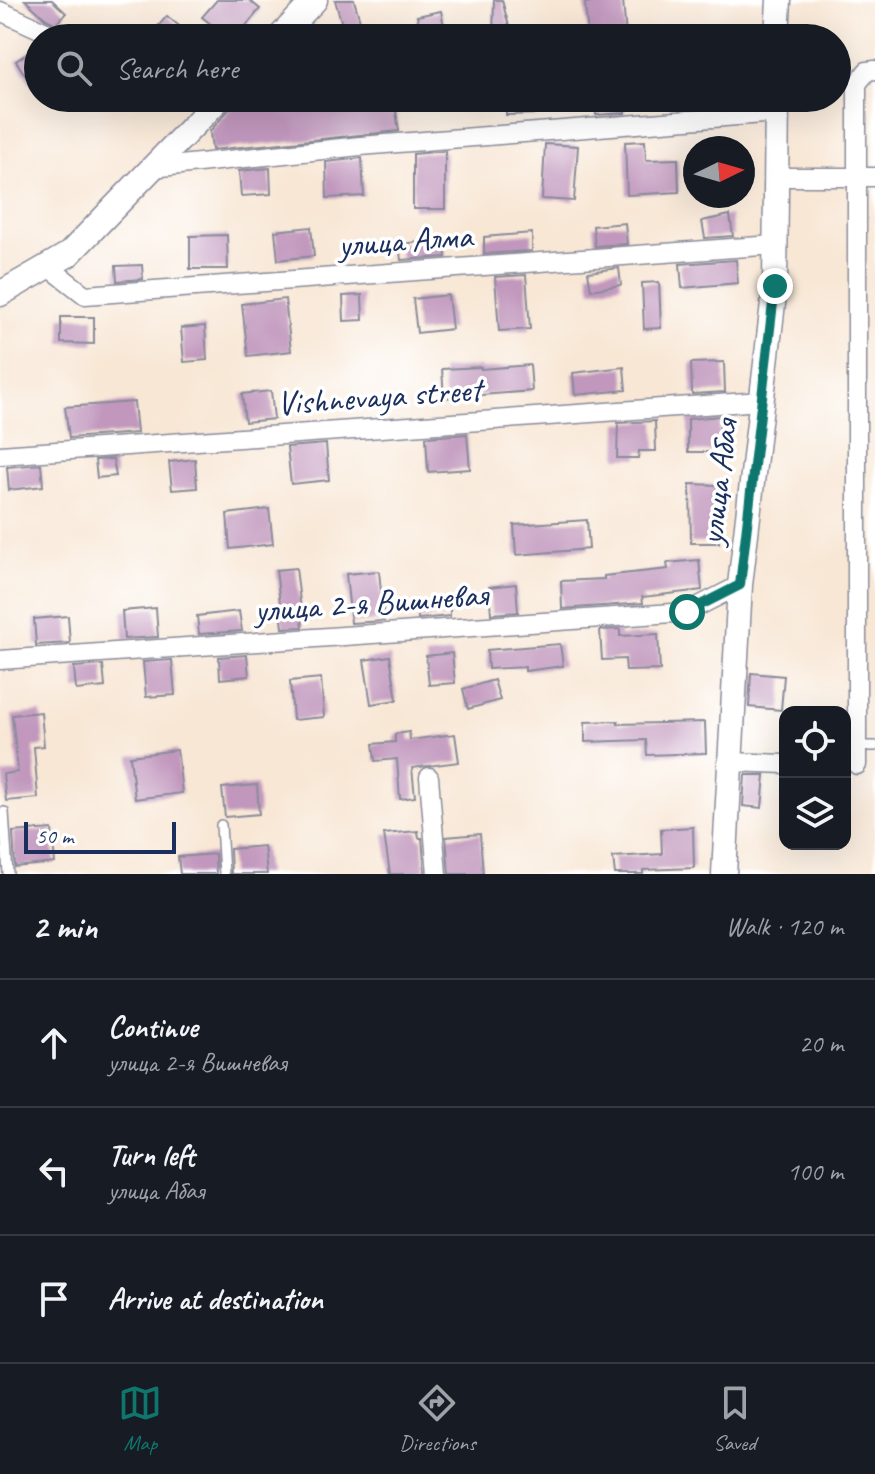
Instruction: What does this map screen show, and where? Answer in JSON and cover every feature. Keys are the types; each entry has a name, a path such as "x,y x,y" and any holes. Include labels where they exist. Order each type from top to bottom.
{"street":[{"path":"292,24 315,0"},
{"path":"778,24 779,0"},
{"path":"0,11 28,24"},
{"path":"859,765 866,746 866,177 857,84 867,71 875,70"},
{"path":"0,294 69,254 152,168 198,112"},
{"path":"152,168 714,112"},
{"name":"улица Абая","path":"724,874 740,585 775,286 777,112"},
{"path":"776,177 866,177"},
{"name":"улица Алма","path":"49,267 85,295 775,245"},
{"name":"Vishnevaya street","path":"0,455 761,401"},
{"name":"улица 2-я Вишневая","path":"0,660 687,612 740,585"},
{"path":"730,762 779,764"},
{"path":"429,777 437,874"}],"lane":[{"path":"4,812 8,874"},
{"path":"221,825 224,874"}],"building":[{"path":"25,0 52,0 66,13 56,24"},
{"path":"217,0 249,0 260,9 248,24 211,24 202,17"},
{"path":"335,0 354,0 361,24 342,24"},
{"path":"494,0 502,0 508,24 493,24"},
{"path":"623,0 625,24 587,24 585,3"},
{"path":"441,11 444,24 419,24 417,16"},
{"path":"167,16 177,24 160,24"},
{"path":"24,56 24,73 16,61"},
{"path":"227,112 396,112 399,131 212,150 210,131"},
{"path":"506,112 539,112 539,114 506,115"},
{"path":"596,112 625,112 625,113 596,115"},
{"path":"645,141 646,160 678,159 679,192 627,195 625,142"},
{"path":"545,144 578,146 574,201 542,199"},
{"path":"445,151 445,209 413,209 413,154"},
{"path":"362,158 364,196 327,198 326,162"},
{"path":"270,168 271,194 241,196 239,171"},
{"path":"730,215 733,236 705,238 702,221"},
{"path":"625,223 627,244 595,246 593,226"},
{"path":"311,227 314,256 278,260 275,231"},
{"path":"532,233 532,251 484,254 484,237"},
{"path":"227,235 228,269 190,269 190,236"},
{"path":"444,240 446,257 401,260 399,244"},
{"path":"736,260 738,283 682,288 680,264"},
{"path":"142,265 143,279 117,281 116,266"},
{"path":"619,268 621,285 591,290 588,272"},
{"path":"526,275 530,329 499,331 495,277"},
{"path":"659,282 661,328 644,329 642,283"},
{"path":"362,295 363,320 344,321 343,296"},
{"path":"448,295 452,329 417,333 413,299"},
{"path":"285,299 291,351 248,356 242,304"},
{"path":"61,317 94,317 94,344 61,343"},
{"path":"205,326 207,360 184,362 181,328"},
{"path":"724,362 725,392 692,394 691,363"},
{"path":"530,365 532,391 444,398 442,369"},
{"path":"624,367 626,390 575,395 573,373"},
{"path":"271,391 274,419 245,422 242,394"},
{"path":"134,402 137,433 69,438 65,407"},
{"path":"720,416 719,452 688,452 688,419"},
{"path":"655,421 656,451 639,451 638,458 617,458 618,423"},
{"path":"467,434 470,469 428,472 426,437"},
{"path":"326,444 329,480 291,484 287,447"},
{"path":"113,459 116,476 97,478 95,460"},
{"path":"195,459 197,488 172,490 169,462"},
{"path":"41,464 43,486 9,490 7,467"},
{"path":"690,484 717,485 719,543 691,543"},
{"path":"269,509 273,544 230,549 227,514"},
{"path":"587,520 589,549 516,555 514,525"},
{"path":"699,560 702,590 642,597 643,603 562,609 561,581 604,579 604,576 668,569 667,563"},
{"path":"296,568 303,627 283,628 276,570"},
{"path":"379,571 384,621 351,623 346,574"},
{"path":"516,584 518,612 491,614 489,587"},
{"path":"450,603 450,616 418,619 417,605"},
{"path":"156,608 158,637 124,639 122,611"},
{"path":"239,611 242,631 199,634 197,616"},
{"path":"68,616 70,643 36,645 34,619"},
{"path":"620,629 620,636 658,634 660,670 626,671 625,659 602,660 600,630"},
{"path":"560,644 563,666 525,671 525,667 488,669 487,650"},
{"path":"452,653 455,683 429,685 426,656"},
{"path":"247,655 249,676 220,679 219,657"},
{"path":"390,656 397,700 371,704 364,660"},
{"path":"172,660 175,695 146,697 143,662"},
{"path":"103,665 105,687 76,690 74,667"},
{"path":"751,673 784,676 779,710 749,707"},
{"path":"321,678 324,717 293,720 290,681"},
{"path":"494,680 500,700 468,709 463,689"},
{"path":"41,712 44,746 34,747 38,798 6,801 3,774 18,772 12,715"},
{"path":"618,721 618,724 705,722 706,753 647,755 646,740 585,742 585,722"},
{"path":"409,732 410,740 455,734 459,762 412,768 415,797 400,799 397,759 375,761 373,744 395,742 395,734"},
{"path":"177,750 182,793 135,799 130,756"},
{"path":"745,775 765,775 762,808 743,806"},
{"path":"257,785 259,814 225,817 222,788"},
{"path":"693,827 694,868 615,874 613,857 662,854 661,829"},
{"path":"52,829 55,863 15,867 13,832"},
{"path":"418,831 419,838 422,838 425,874 390,874 384,834"},
{"path":"480,834 483,874 449,874 446,837"},
{"path":"264,846 267,874 231,874 230,849"},
{"path":"215,854 216,874 180,874 178,857"}],"route":[{"path":"687,612 740,585 775,286"}]}
